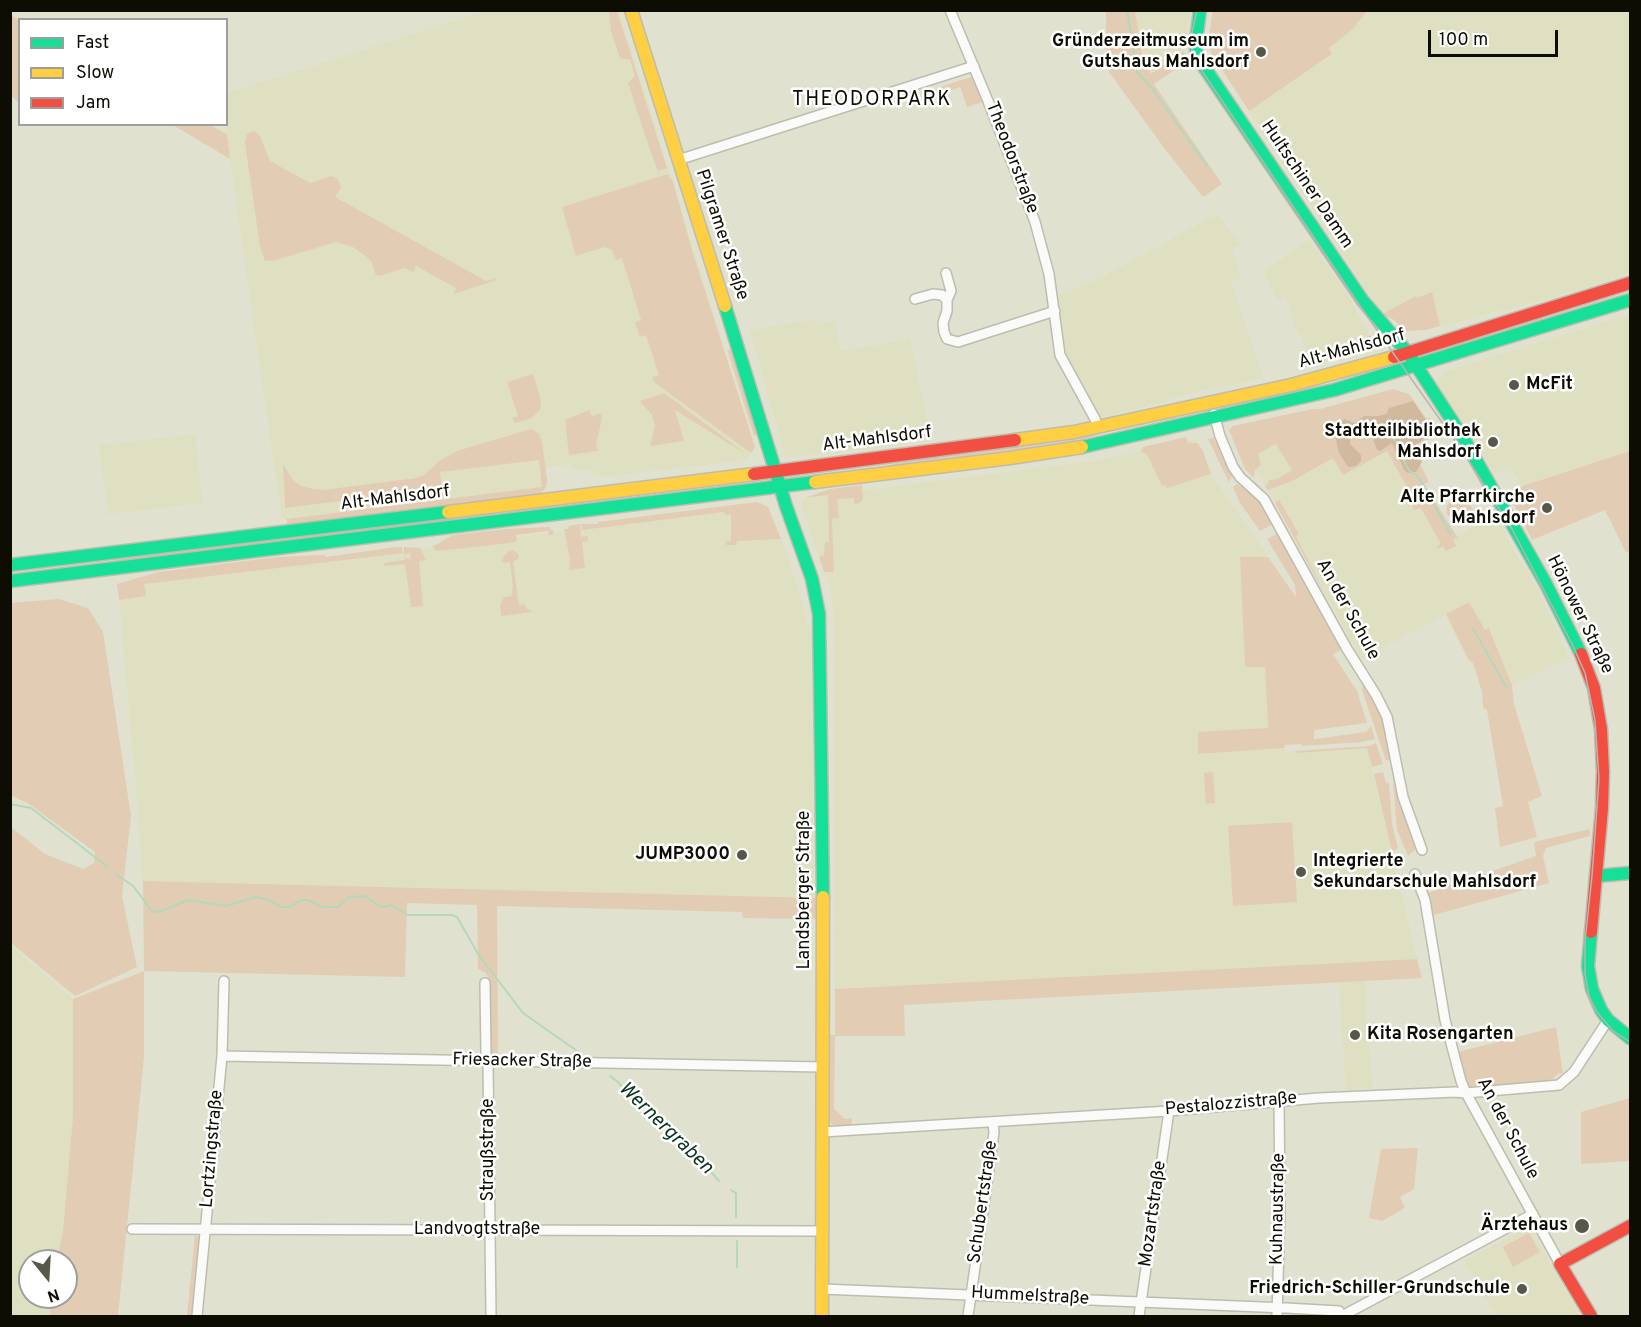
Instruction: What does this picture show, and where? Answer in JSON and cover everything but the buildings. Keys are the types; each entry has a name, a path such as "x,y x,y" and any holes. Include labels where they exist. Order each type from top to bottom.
{"main road":[{"name":"Pilgramer Straße","path":"631,10 776,471"},
{"name":"Hultschiner Damm","path":"1200,10 1196,41 1196,51 1200,61 1363,301 1408,353 1417,367"},
{"name":"Alt-Mahlsdorf","path":"10,565 1051,436 1291,385 1408,353 1630,283"},
{"name":"Alt-Mahlsdorf","path":"10,581 1010,458 1094,445 1313,396 1417,367 1630,300"},
{"name":"Hönower Straße","path":"1417,367 1464,439 1501,503 1546,584 1588,669 1599,718 1603,759 1602,808 1588,966 1596,1000 1608,1020 1630,1038"},
{"name":"Landsberger Straße","path":"776,471 812,579 819,614 823,895 822,1317"},
{"path":"1596,876 1630,873"},
{"path":"1560,1264 1630,1226"},
{"name":"An der Schule","path":"1560,1264 1591,1317"}],"street":[{"name":"Theodorstraße","path":"950,10 1035,222 1049,274 1060,355 1098,427"},
{"path":"678,160 974,66"},
{"path":"946,273 951,291 943,323 947,339 958,342 1055,311"},
{"path":"915,298 933,294 942,295 947,300"},
{"name":"An der Schule","path":"1211,402 1233,467 1240,477 1264,499 1347,649 1380,702 1387,717 1403,797 1422,850"},
{"name":"An der Schule","path":"1415,874 1425,900 1447,1029 1466,1093 1560,1264"},
{"name":"Lortzingstraße","path":"197,1317 222,1056 224,981"},
{"name":"Straußstraße","path":"485,983 491,1317"},
{"name":"Pestalozzistraße","path":"822,1132 1169,1111 1279,1101 1447,1092 1466,1093 1559,1085 1574,1072 1608,1020"},
{"name":"Friesacker Straße","path":"222,1056 822,1067"},
{"name":"Kuhnaustraße","path":"1277,1312 1280,1208 1279,1101"},
{"name":"Mozartstraße","path":"1139,1317 1169,1111"},
{"name":"Schubertstraße","path":"968,1317 994,1132 993,1122"},
{"name":"Hummelstraße","path":"822,1289 971,1294 1277,1312 1339,1311 1342,1317 1533,1214"},
{"name":"Landvogtstraße","path":"132,1230 822,1231"}],"shaded area":[{"path":"1213,10 1367,11 1353,29 1329,48 1332,54 1249,111 1211,53 1208,41"},
{"path":"486,11 619,11 755,447 746,460 603,477 588,470 575,470 571,464 546,467 546,487 282,519 230,159 226,126 228,126 228,93"},
{"path":"609,11 617,11 667,168 658,171 650,150 628,83 635,76 630,60 620,58 611,31"},
{"path":"1106,11 1135,11 1143,61 1151,74 1183,51 1189,60 1154,84 1222,184 1203,197 1109,72"},
{"path":"1135,11 1191,11 1183,51 1151,75 1143,61"},
{"path":"1367,11 1630,11 1630,273 1558,296 1440,328 1431,292 1382,314 1249,111 1332,55 1328,48 1353,29"},
{"path":"11,15 18,19 18,102 11,96"},
{"path":"971,77 983,102 967,107 960,87 924,99 922,93"},
{"path":"175,126 212,126 227,134 230,159"},
{"path":"254,131 260,136 270,161 310,183 331,176 337,178 341,187 335,197 486,281 496,278 497,280 453,294 456,288 416,266 413,272 405,268 376,275 367,257 353,247 336,242 276,260 265,261 260,247 245,143 247,134"},
{"path":"668,174 670,179 672,178 691,247 755,447 751,453 654,382 652,377 659,375 646,335 640,337 635,322 641,320 622,258 616,260 612,250 605,247 576,256 562,207"},
{"path":"1217,214 1241,244 1232,249 1242,278 1231,282 1263,378 1169,398 1169,401 1098,418 1062,353 1058,296 1108,274"},
{"path":"1309,239 1344,289 1376,346 1362,353 1315,365 1293,322 1286,298 1278,300 1263,270 1290,254"},
{"path":"1432,292 1440,326 1426,330 1405,331 1394,320 1382,314 1416,296 1417,298"},
{"path":"1630,314 1630,451 1522,486 1510,466 1496,475 1434,382 1447,371"},
{"path":"816,319 818,325 835,321 841,351 910,339 931,440 787,458 750,330"},
{"path":"1370,335 1376,346 1374,350 1335,360 1336,355 1342,352 1343,354 1356,347 1359,350 1367,345 1364,339"},
{"path":"727,349 731,351 757,435 754,436"},
{"path":"533,374 541,400 540,410 532,418 515,423 512,418 518,416 507,382"},
{"path":"1393,389 1409,394 1426,418 1432,419 1440,431 1413,450 1429,482 1424,484 1458,538 1453,539 1456,546 1446,551 1443,546 1438,549 1436,547 1441,544 1421,508 1414,510 1412,504 1415,502 1387,451 1343,475 1333,458 1292,481 1268,490 1265,487 1270,480 1277,479 1292,470 1276,444 1258,454 1261,465 1255,470 1254,478 1245,469 1229,430 1233,426 1320,409"},
{"path":"664,393 749,456 675,410 684,441 650,446 655,426 652,415 640,401"},
{"path":"1413,401 1426,420 1433,424 1434,429 1434,432 1414,446 1422,462 1416,472 1408,473 1404,470 1392,443 1380,451 1377,450 1370,431 1365,429 1357,432 1350,439 1350,444 1361,455 1361,461 1356,466 1349,467 1346,464 1339,453 1333,427 1335,422 1345,419 1354,423 1364,416 1386,414 1389,408"},
{"path":"589,410 592,416 601,413 602,419 596,444 598,451 569,455 565,420"},
{"path":"1252,427 1387,451 1406,487 1458,537 1496,512 1569,658 1512,685 1490,628 1485,630 1469,602 1361,659 1252,465"},
{"path":"531,429 539,434 542,441 547,480 546,487 540,494 288,526 286,519 542,487 539,460 440,472 442,488 285,508 283,464 293,480 301,486 313,489 323,490 416,478 424,475 439,461 457,451"},
{"path":"1096,433 1097,435 1071,444 879,470 879,467 925,457"},
{"path":"195,434 203,503 108,514 99,445"},
{"path":"1186,437 1188,443 1197,443 1203,451 1211,474 1167,488 1165,485 1162,486 1148,456 1141,451 1143,447"},
{"path":"1214,438 1232,476 1229,482 1208,439"},
{"path":"1196,439 1211,474 1268,557 1240,558 1245,667 1265,667 1268,729 1198,732 1198,754 1284,748 1285,753 1367,747 1417,959 835,989 834,617 830,586 801,505 805,498 1101,460"},
{"path":"1630,451 1630,551 1626,553 1605,510 1532,540 1507,491"},
{"path":"1237,484 1256,496 1273,524 1260,531 1240,503 1233,487"},
{"path":"862,485 863,499 860,503 854,504 854,498 837,499 839,518 832,519 834,572 824,572 819,557 824,555 825,542 829,542 828,495 805,498 830,489"},
{"path":"1460,496 1468,501 1474,512 1468,519 1458,522 1447,514 1446,507 1452,499"},
{"path":"1279,500 1299,534 1296,536 1327,598 1275,503"},
{"path":"757,502 768,507 781,539 737,541 736,545 726,545 726,541 731,541 731,514 725,515 724,512 582,530 581,524 598,524 598,522"},
{"path":"768,507 789,559 812,639 814,898 143,881 118,588 160,578 327,561"},
{"path":"418,522 418,524 115,564 114,557"},
{"path":"580,524 581,537 588,536 588,541 582,542 585,568 569,570 570,559 564,529"},
{"path":"550,527 550,530 554,530 553,535 549,535 548,531 516,535 517,541 510,543 437,551 432,547 453,535"},
{"path":"1278,533 1342,649 1333,654 1357,691 1367,723 1314,730 1314,739 1366,732 1371,726 1375,739 1362,742 1285,745 1284,748 1198,754 1198,732 1268,728 1265,667 1245,667 1240,557 1268,557 1296,597 1295,585 1267,539"},
{"path":"402,547 403,553 144,584 146,596 119,600 117,584 158,572 277,557 325,555 326,557"},
{"path":"404,547 420,548 426,560 419,561 423,606 411,607 405,564 385,566 384,563 405,560 405,558 411,559 410,552 404,555"},
{"path":"513,550 519,558 513,562 519,606 524,604 533,612 501,616 500,605 504,597 512,596 513,589 510,562 503,563 502,561 506,553"},
{"path":"59,599 88,608 103,632 131,816 122,896 137,967 75,996 10,942 11,827 45,854 83,869 94,863 95,852 29,804 11,795 11,603"},
{"path":"1469,602 1485,630 1489,628 1512,685 1514,704 1542,796 1528,802 1537,837 1500,847 1495,808 1503,806 1487,710 1483,707 1482,692 1473,663 1468,659 1446,614"},
{"path":"1364,683 1383,716 1392,758 1386,761 1362,690"},
{"path":"1376,743 1383,764 1372,767 1367,748 1296,753 1295,751 1369,746"},
{"path":"1213,772 1215,803 1206,804 1204,773"},
{"path":"1383,772 1386,783 1389,783 1392,824 1398,848 1392,852 1374,774"},
{"path":"1393,782 1396,782 1416,849 1408,856 1397,830"},
{"path":"1292,822 1297,902 1233,906 1228,826"},
{"path":"1590,829 1590,836 1546,848 1543,856 1549,883 1434,915 1428,893 1536,856 1534,842"},
{"path":"143,881 818,898 818,919 743,918 742,912 497,906 497,1058 491,1055 489,1050 489,980 486,973 478,969 477,905 407,903 405,977 144,971"},
{"path":"10,945 73,999 73,1116 59,1249 18,1249 18,1309 50,1309 50,1316 11,1316"},
{"path":"1417,959 1422,978 904,1005 905,1036 835,1036 834,1109 845,1119 852,1118 851,1126 833,1125 827,1119 829,1035 835,1035 835,989"},
{"path":"144,971 144,1057 118,1316 50,1316 50,1309 78,1309 78,1249 59,1249 73,1116 73,999"},
{"name":"Kita Rosengarten","path":"1365,981 1372,1088 1346,1090 1339,982"},
{"path":"1556,1027 1563,1074 1559,1073 1551,1080 1542,1082 1470,1090 1458,1052"},
{"path":"1630,1098 1630,1161 1581,1164 1581,1112"},
{"path":"1418,1148 1414,1189 1400,1197 1405,1208 1382,1221 1369,1218 1381,1149"},
{"name":"Friedrich-Schiller-Grundschule","path":"1527,1228 1530,1229 1580,1316 1496,1316 1464,1261"},
{"path":"1529,1233 1540,1252 1513,1267 1503,1247"},
{"path":"195,1235 199,1242 192,1316 187,1316"}],"waterway":[{"path":"1127,10 1137,72 1152,88 1207,166"},
{"path":"1384,429 1398,443 1403,460 1422,483 1451,535"},
{"path":"1473,628 1506,687"},
{"name":"Wernergraben","path":"10,804 31,808 108,867"},
{"name":"Wernergraben","path":"116,874 133,886 152,911 159,912 188,900 226,906 256,897 269,900 281,907 289,907 302,900 308,900 322,907 338,907 349,897 366,896 377,905 384,907 392,905 407,915 457,917 478,954 523,1013 580,1053"},
{"name":"Wernergraben","path":"610,1076 639,1107 655,1117 698,1157 719,1181"},
{"name":"Wernergraben","path":"731,1190 736,1193 736,1217"},
{"name":"Wernergraben","path":"737,1241 737,1267"}],"tram line":[{"path":"1197,10 1191,37 1192,51 1198,65 1360,306 1465,455 1512,529 1585,673 1595,720 1599,779 1585,941 1585,974 1589,996 1597,1012 1612,1030 1630,1042"}],"traffic: fast":[{"path":"1200,10 1196,41 1196,51 1200,61 1363,301 1408,353 1464,439 1546,584 1581,654"},
{"path":"1082,447 1334,390 1630,300"},
{"path":"725,306 786,506 812,579 819,614 823,897"},
{"path":"10,581 815,482"},
{"path":"10,565 448,512"},
{"path":"1596,876 1630,873"},
{"path":"1591,932 1588,966 1592,989 1608,1020 1630,1038"}],"traffic: slow":[{"path":"631,10 725,306"},
{"path":"1015,440 1074,432 1291,385 1394,357"},
{"path":"815,482 1082,447"},
{"path":"448,512 754,474"},
{"path":"822,1316 823,897"}],"traffic: jam":[{"path":"1394,357 1630,283"},
{"path":"754,474 1015,440"},
{"path":"1581,654 1594,688 1601,729 1603,772 1591,932"},
{"path":"1591,1316 1560,1264 1630,1226"}],"place":[{"name":"Gründerzeitmuseum im Gutshaus Mahlsdorf","path":"1261,52"},
{"name":"McFit","path":"1514,385"},
{"name":"Stadtteilbibliothek Mahlsdorf","path":"1493,442"},
{"name":"Alte Pfarrkirche Mahlsdorf","path":"1547,508"},
{"name":"JUMP3000","path":"742,855"},
{"name":"Integrierte Sekundarschule Mahlsdorf","path":"1301,872"},
{"name":"Kita Rosengarten","path":"1355,1035"},
{"name":"Ärztehaus","path":"1582,1226"},
{"name":"Friedrich-Schiller-Grundschule","path":"1522,1289"}],"district":[{"name":"THEODORPARK","path":"872,101"}]}
